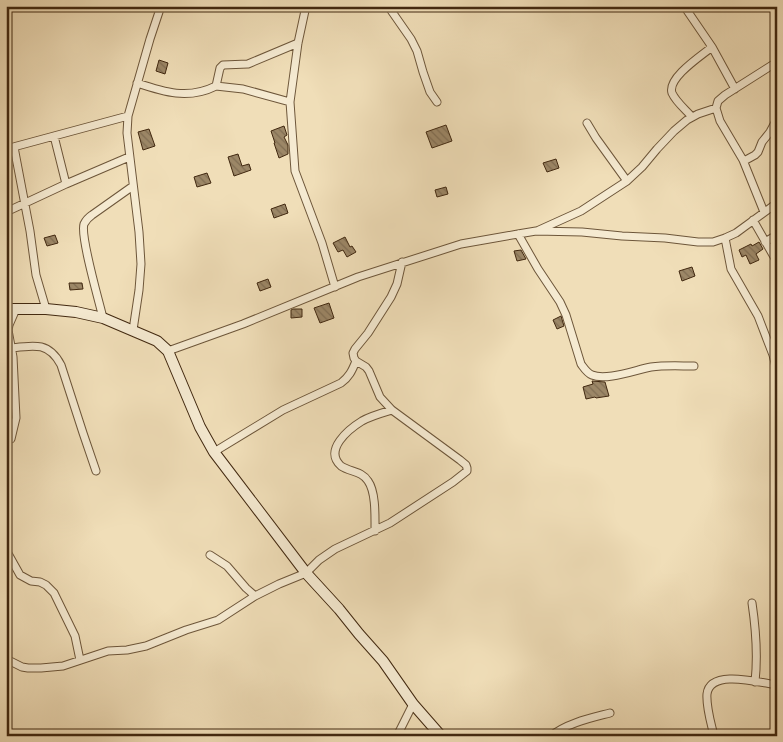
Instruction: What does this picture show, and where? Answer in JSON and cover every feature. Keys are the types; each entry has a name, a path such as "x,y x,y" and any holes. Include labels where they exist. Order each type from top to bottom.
{"street":[{"path":"133,330 142,264 127,133 128,116 161,6"},
{"path":"306,6 298,43 290,102 295,171 322,243 335,287"},
{"path":"388,6 411,39 417,51 430,92 437,102"},
{"path":"684,6 712,47 735,89"},
{"path":"216,86 220,68 223,65 242,66 298,43"},
{"path":"692,117 674,97 671,91 672,84 680,74 712,47"},
{"path":"764,212 744,161 720,121 716,108 718,101 725,95 777,62"},
{"path":"137,83 173,94 216,86 248,90 290,102"},
{"path":"536,232 571,216 627,181 642,168 674,132 692,117 716,108"},
{"path":"6,149 128,116"},
{"path":"744,161 758,152 762,142 777,119"},
{"path":"587,123 627,181"},
{"path":"54,136 66,184"},
{"path":"14,147 30,231 36,275 46,310"},
{"path":"6,212 130,157"},
{"path":"103,318 87,253 83,230 84,224 92,215 133,186"},
{"path":"168,351 243,324 365,275 461,244 536,232 582,232 712,242 736,233 777,203"},
{"path":"753,220 777,262"},
{"path":"518,234 560,302 566,315 578,357 585,371 602,377 651,367 694,366"},
{"path":"765,242 777,235"},
{"path":"725,238 731,269 758,316 773,355 776,366 776,390"},
{"path":"6,659 22,667 63,666 108,651 146,646 218,620 255,596 306,573 319,560 335,549 390,523 466,471 466,465 460,460 392,410 380,396 369,371 354,358 353,353 355,349 368,333 391,297 397,284 402,262"},
{"path":"11,439 16,418 12,348 8,330 9,308 76,312 103,318 157,341 168,351 200,427 214,452 306,573 383,661 413,704 441,736"},
{"path":"12,348 42,346 57,358 96,471"},
{"path":"214,452 276,414 341,383 348,378 356,361"},
{"path":"375,531 375,512 370,485 362,475 342,467 337,461 335,454 336,446 351,428 364,420 392,410"},
{"path":"6,550 20,575 31,582 40,582 46,585 54,593 75,636 80,660"},
{"path":"210,555 227,566 255,596"},
{"path":"752,603 757,641 755,682"},
{"path":"714,736 707,692 710,685 716,681 739,679 777,685"},
{"path":"397,736 413,704"},
{"path":"551,736 570,725 610,712"}],"building":[{"path":"159,60 168,63 165,74 156,71"},
{"path":"446,125 452,141 432,148 426,132"},
{"path":"284,126 287,135 284,137 288,145 288,154 279,158 271,131"},
{"path":"149,129 155,146 143,150 138,132"},
{"path":"238,154 242,166 249,164 251,170 234,176 228,157"},
{"path":"556,159 559,168 547,172 543,163"},
{"path":"207,173 211,183 197,187 194,177"},
{"path":"446,187 448,194 437,197 435,190"},
{"path":"285,204 288,213 274,218 271,209"},
{"path":"55,235 58,243 47,246 44,238"},
{"path":"345,237 350,247 352,246 356,252 347,257 343,250 338,252 333,243"},
{"path":"759,242 763,249 756,254 759,260 750,264 746,255 742,257 739,250"},
{"path":"521,250 526,259 517,261 514,251"},
{"path":"692,267 695,276 682,281 679,271"},
{"path":"268,279 271,287 260,291 257,283"},
{"path":"69,283 82,283 83,289 70,290"},
{"path":"329,303 334,318 320,323 314,308"},
{"path":"302,309 302,317 291,318 291,310"},
{"path":"561,316 564,326 557,329 553,320"},
{"path":"592,381 605,382 609,396 586,399 583,387 593,384"}]}
